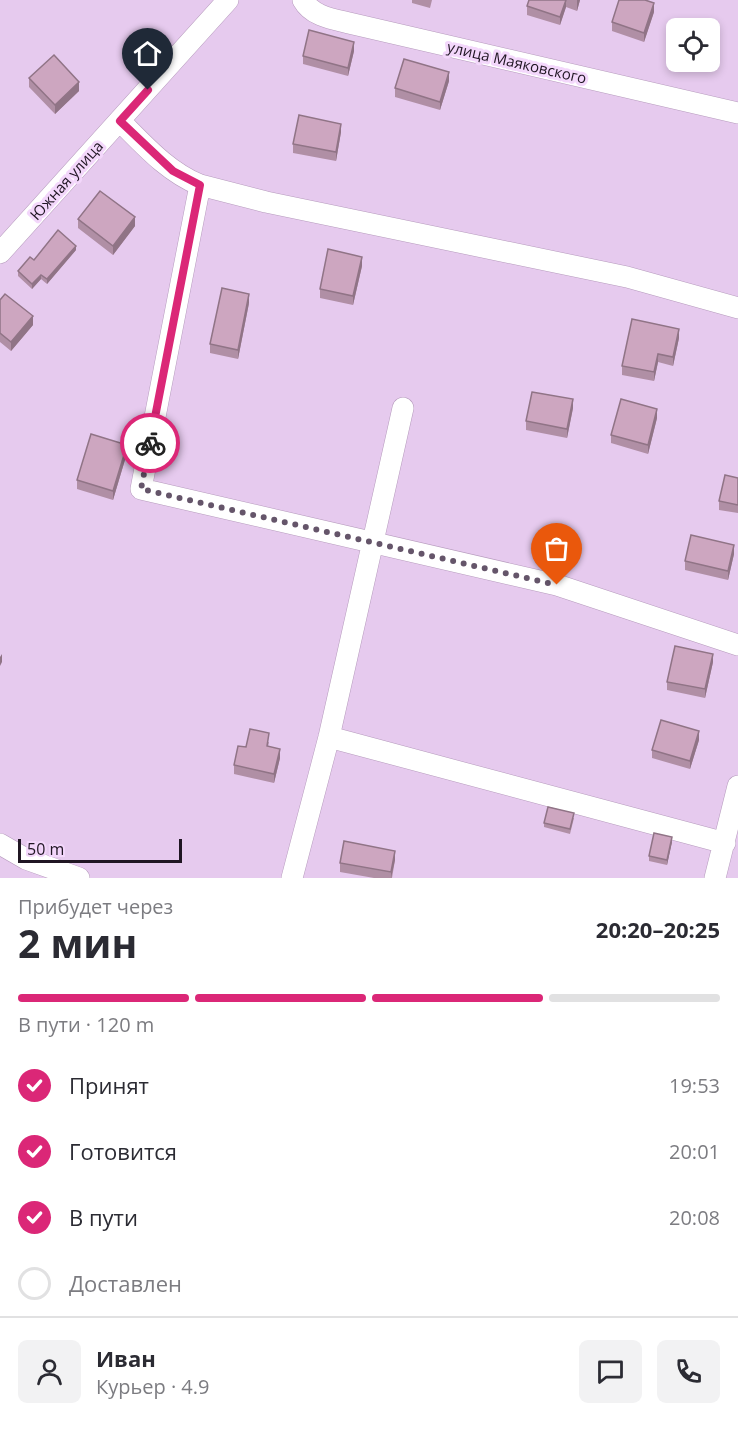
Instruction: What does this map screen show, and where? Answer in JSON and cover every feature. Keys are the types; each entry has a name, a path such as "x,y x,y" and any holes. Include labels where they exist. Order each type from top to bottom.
{"street":[{"name":"Южная улица","path":"0,253 228,0"},
{"name":"улица Маяковского","path":"303,0 305,5 317,14 349,23 738,113"},
{"path":"120,121 173,171 200,185 266,202 627,277 738,309"},
{"path":"200,185 141,489 557,585 738,645"},
{"path":"292,878 329,737 403,408"},
{"path":"329,737 725,843"},
{"path":"715,878 738,786"},
{"path":"0,844 26,859 79,878"}],"building":[{"path":"529,0 566,0 560,17 527,6"},
{"path":"619,0 645,0 654,3 644,33 612,22"},
{"path":"309,30 354,42 348,68 303,56"},
{"path":"54,55 79,82 55,105 29,78"},
{"path":"404,59 449,72 440,102 395,88"},
{"path":"299,115 341,124 336,152 293,144"},
{"path":"100,191 135,217 113,246 78,219"},
{"path":"58,230 76,246 47,279 41,275 32,284 18,271 30,257 34,260"},
{"path":"328,249 362,257 353,296 320,289"},
{"path":"222,288 249,294 238,350 210,344"},
{"path":"5,294 33,316 11,342 0,333 0,300"},
{"path":"632,319 679,329 673,357 658,354 654,372 622,366"},
{"path":"532,392 573,399 567,429 526,421"},
{"path":"621,399 657,409 648,445 611,435"},
{"path":"91,434 127,445 113,491 77,480"},
{"path":"725,475 738,478 738,505 719,501"},
{"path":"691,535 734,545 728,571 685,561"},
{"path":"675,646 713,654 705,689 667,682"},
{"path":"661,720 699,731 690,761 652,750"},
{"path":"250,729 269,733 267,746 280,749 274,774 234,765 238,746 246,747"},
{"path":"548,807 574,813 570,829 544,823"},
{"path":"654,833 672,837 667,860 649,856"},
{"path":"344,841 395,851 391,872 340,863"}],"way so far":[{"path":"150,443 141,489 557,585"}],"route":[{"path":"148,90 120,121 173,171 200,185 150,443"}]}
